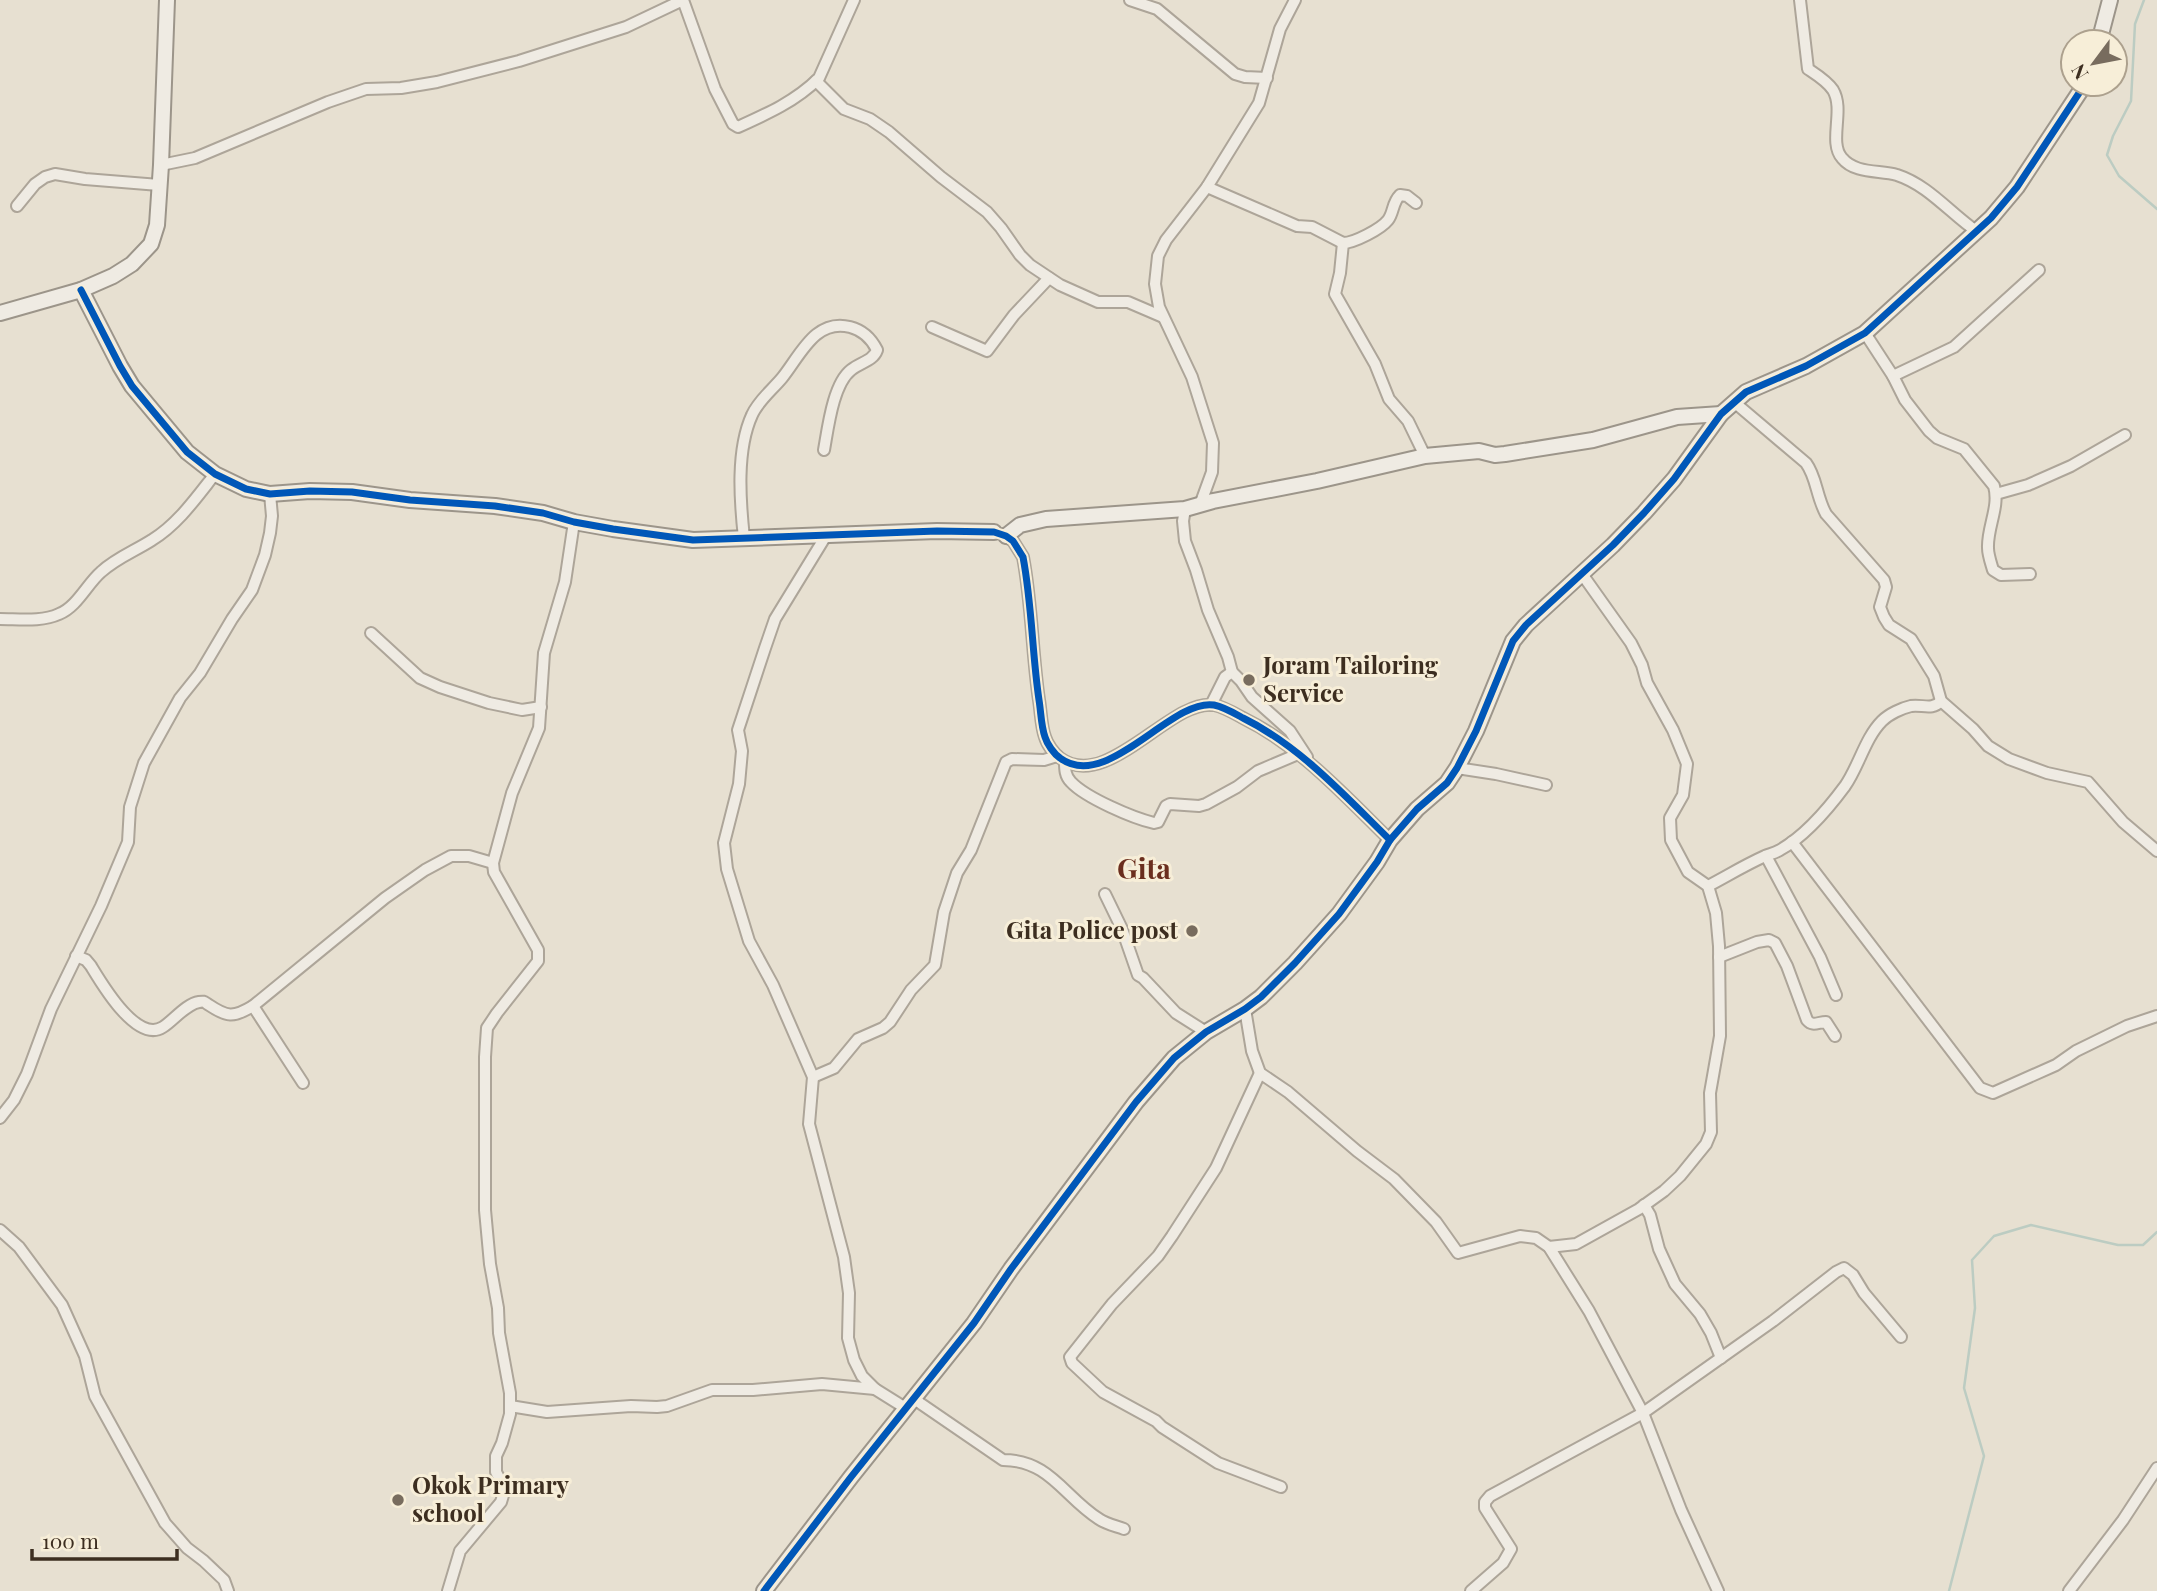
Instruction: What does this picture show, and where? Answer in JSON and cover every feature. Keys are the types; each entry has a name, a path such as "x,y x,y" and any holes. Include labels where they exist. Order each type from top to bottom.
{"street":[{"path":"0,313 81,290 113,276 132,264 151,244 157,225 161,165 167,0"},
{"path":"161,165 195,158 328,102 366,89 413,86 520,61 626,27 683,0 715,89 734,126 738,127 786,104 816,81 854,0"},
{"path":"1130,0 1157,9 1235,74 1267,78"},
{"path":"1200,505 1212,472 1213,443 1192,377 1163,317 1155,284 1158,256 1166,240 1207,187 1259,103 1271,54 1295,0"},
{"path":"1800,0 1808,69 1832,89 1836,98 1839,113 1836,144 1839,156 1850,165 1867,171 1897,175 1917,184 1976,231"},
{"path":"2103,28 2110,0"},
{"path":"816,81 844,109 870,119 889,132 987,212 1020,255 1049,278 1098,302 1128,302 1163,317"},
{"path":"764,1591 851,1476 974,1323 1136,1102 1174,1058 1206,1032 1261,997 1295,963 1339,914 1377,862 1390,839 1417,809 1447,783 1457,768 1491,696 1513,641 1526,625 1613,545 1674,479 1721,414 1734,402 1746,392 1806,366 1865,333 1991,218 2017,187 2076,98"},
{"path":"17,206 35,184 55,174 85,179 159,184"},
{"path":"1207,187 1297,226 1312,227 1343,243 1357,240 1387,221 1394,200 1400,195 1407,196 1416,203"},
{"path":"1343,243 1335,294 1375,364 1389,399 1408,421 1424,456"},
{"path":"1893,376 1954,347 2039,270"},
{"path":"932,327 987,351 1014,315 1049,278"},
{"path":"81,290 132,386 187,452 215,474 246,489 270,494 352,492 410,500 495,506 543,513 574,522 694,540 937,531 1000,534 1020,525 1046,519 1185,509 1424,456 1479,451 1495,455 1505,454 1593,440 1676,417 1721,414"},
{"path":"744,538 741,472 745,437 752,415 762,399 783,378 808,341 822,330 838,324 860,330 877,350 873,357 851,370 839,387 829,419 824,450"},
{"path":"1865,333 1905,400 1929,431 1937,438 1964,449 1994,486 1996,494 1988,547 1993,570 2001,575 2030,574"},
{"path":"1734,402 1812,471 1819,501 1826,514 1884,580 1886,587 1880,607 1884,617 1889,625 1911,639 1934,676 1941,701 1988,746 2010,759 2048,773 2088,782 2123,822 2157,851"},
{"path":"1996,494 2028,485 2071,466 2125,435"},
{"path":"0,619 47,618 61,614 102,570 172,526 215,474"},
{"path":"0,1118 15,1100 51,1009 101,906 128,842 130,807 145,763 180,698 200,673 253,590 270,533 270,494"},
{"path":"1185,509 1185,541 1232,672 1252,697 1290,731 1312,766"},
{"path":"448,1591 460,1551 501,1502 504,1492 496,1472 496,1457 510,1414 510,1406 485,1210 485,1057 487,1028 538,961 539,955 531,935 494,872 493,863 512,793 539,728 544,653 565,582 574,522"},
{"path":"827,534 775,619 765,648 738,730 742,751 739,784 724,843 727,869 749,941 778,995 813,1077 810,1125 844,1258 849,1293 848,1338 862,1376 875,1389"},
{"path":"1000,534 1018,546 1023,557 1045,738 1061,759 1070,782 1121,812 1154,823 1158,822 1166,806 1170,804 1206,804 1237,787 1258,771 1298,754"},
{"path":"1549,1247 1576,1244 1644,1205 1680,1176 1706,1144 1710,1132 1710,1093 1720,1036 1717,922 1708,886 1688,872 1671,839 1670,818 1683,795 1687,764 1673,730 1647,683 1631,643 1582,574"},
{"path":"371,633 420,678 440,687 489,703 522,710 541,707"},
{"path":"1211,705 1225,677 1232,672"},
{"path":"1708,886 1777,852 1812,823 1844,787 1882,720 1896,711 1913,706 1937,706 1941,701"},
{"path":"813,1077 834,1068 858,1039 890,1022 911,990 935,965 944,912 957,873 975,841 1006,762 1012,759 1061,759 1085,765 1109,759 1125,753 1174,719 1197,707 1211,705 1265,729 1312,766 1390,839"},
{"path":"1457,768 1546,785"},
{"path":"1791,842 1980,1088 1993,1093 2056,1065 2076,1051 2127,1026 2157,1016"},
{"path":"76,956 86,960 91,966 119,1008 143,1027 153,1031 160,1029 192,1004 203,1001 228,1016 234,1015 253,1006 385,898 425,870 451,856 469,856 493,863"},
{"path":"1766,856 1820,957 1836,995"},
{"path":"1105,894 1122,929 1138,975 1176,1013 1206,1032"},
{"path":"1719,957 1757,942 1769,940 1775,943 1807,1020 1815,1024 1826,1021 1835,1036"},
{"path":"253,1006 303,1083"},
{"path":"1245,1009 1252,1051 1260,1073 1288,1092 1394,1179 1436,1222 1458,1253 1520,1236 1536,1238 1549,1247 1589,1311 1643,1413 1681,1510 1718,1591"},
{"path":"1260,1073 1216,1168 1172,1236 1158,1256 1112,1304 1070,1357 1072,1363 1103,1392 1156,1421 1218,1463 1281,1487"},
{"path":"1644,1205 1650,1215 1659,1249 1675,1284 1700,1314 1711,1332 1721,1358"},
{"path":"0,1230 19,1247 62,1304 85,1356 95,1396 165,1523 175,1537 224,1580 228,1591"},
{"path":"1471,1591 1503,1563 1511,1549 1485,1508 1485,1502 1490,1496 1643,1413 1844,1268 1853,1275 1864,1293 1901,1338"},
{"path":"510,1406 547,1412 631,1406 657,1407 712,1390 753,1390 822,1384 875,1389 910,1404 1003,1460 1022,1462 1043,1469 1097,1518 1124,1529"},
{"path":"2069,1591 2123,1520 2157,1468"}],"waterway":[{"path":"2144,0 2135,24 2131,101 2113,136 2107,155 2119,176 2157,209"},
{"path":"1949,1591 1984,1456 1964,1388 1975,1308 1972,1260 1994,1236 2031,1225 2118,1245 2143,1245 2157,1232"}],"cycle path":[{"path":"764,1591 974,1323 1136,1102 1174,1058 1206,1032 1261,997 1295,963 1339,914 1390,840 1417,809 1447,783 1476,731 1513,641 1526,625 1644,513 1674,479 1721,414 1746,392 1806,366 1865,333 1991,218 2017,187 2076,98"},
{"path":"81,290 132,386 187,452 215,474 246,489 270,494 352,492 410,500 495,506 543,513 613,529 693,540 937,531 994,532 1006,536 1013,541 1023,557 1043,728 1047,743 1060,758 1078,765 1098,764 1118,755 1178,715 1197,707 1214,705 1264,729 1303,757 1390,840"}],"place":[{"name":"Joram Tailoring Service","path":"1249,680"},
{"name":"Gita Police post","path":"1192,931"},
{"name":"Okok Primary school","path":"398,1500"}],"district":[{"name":"Gita","path":"1144,869"}]}
